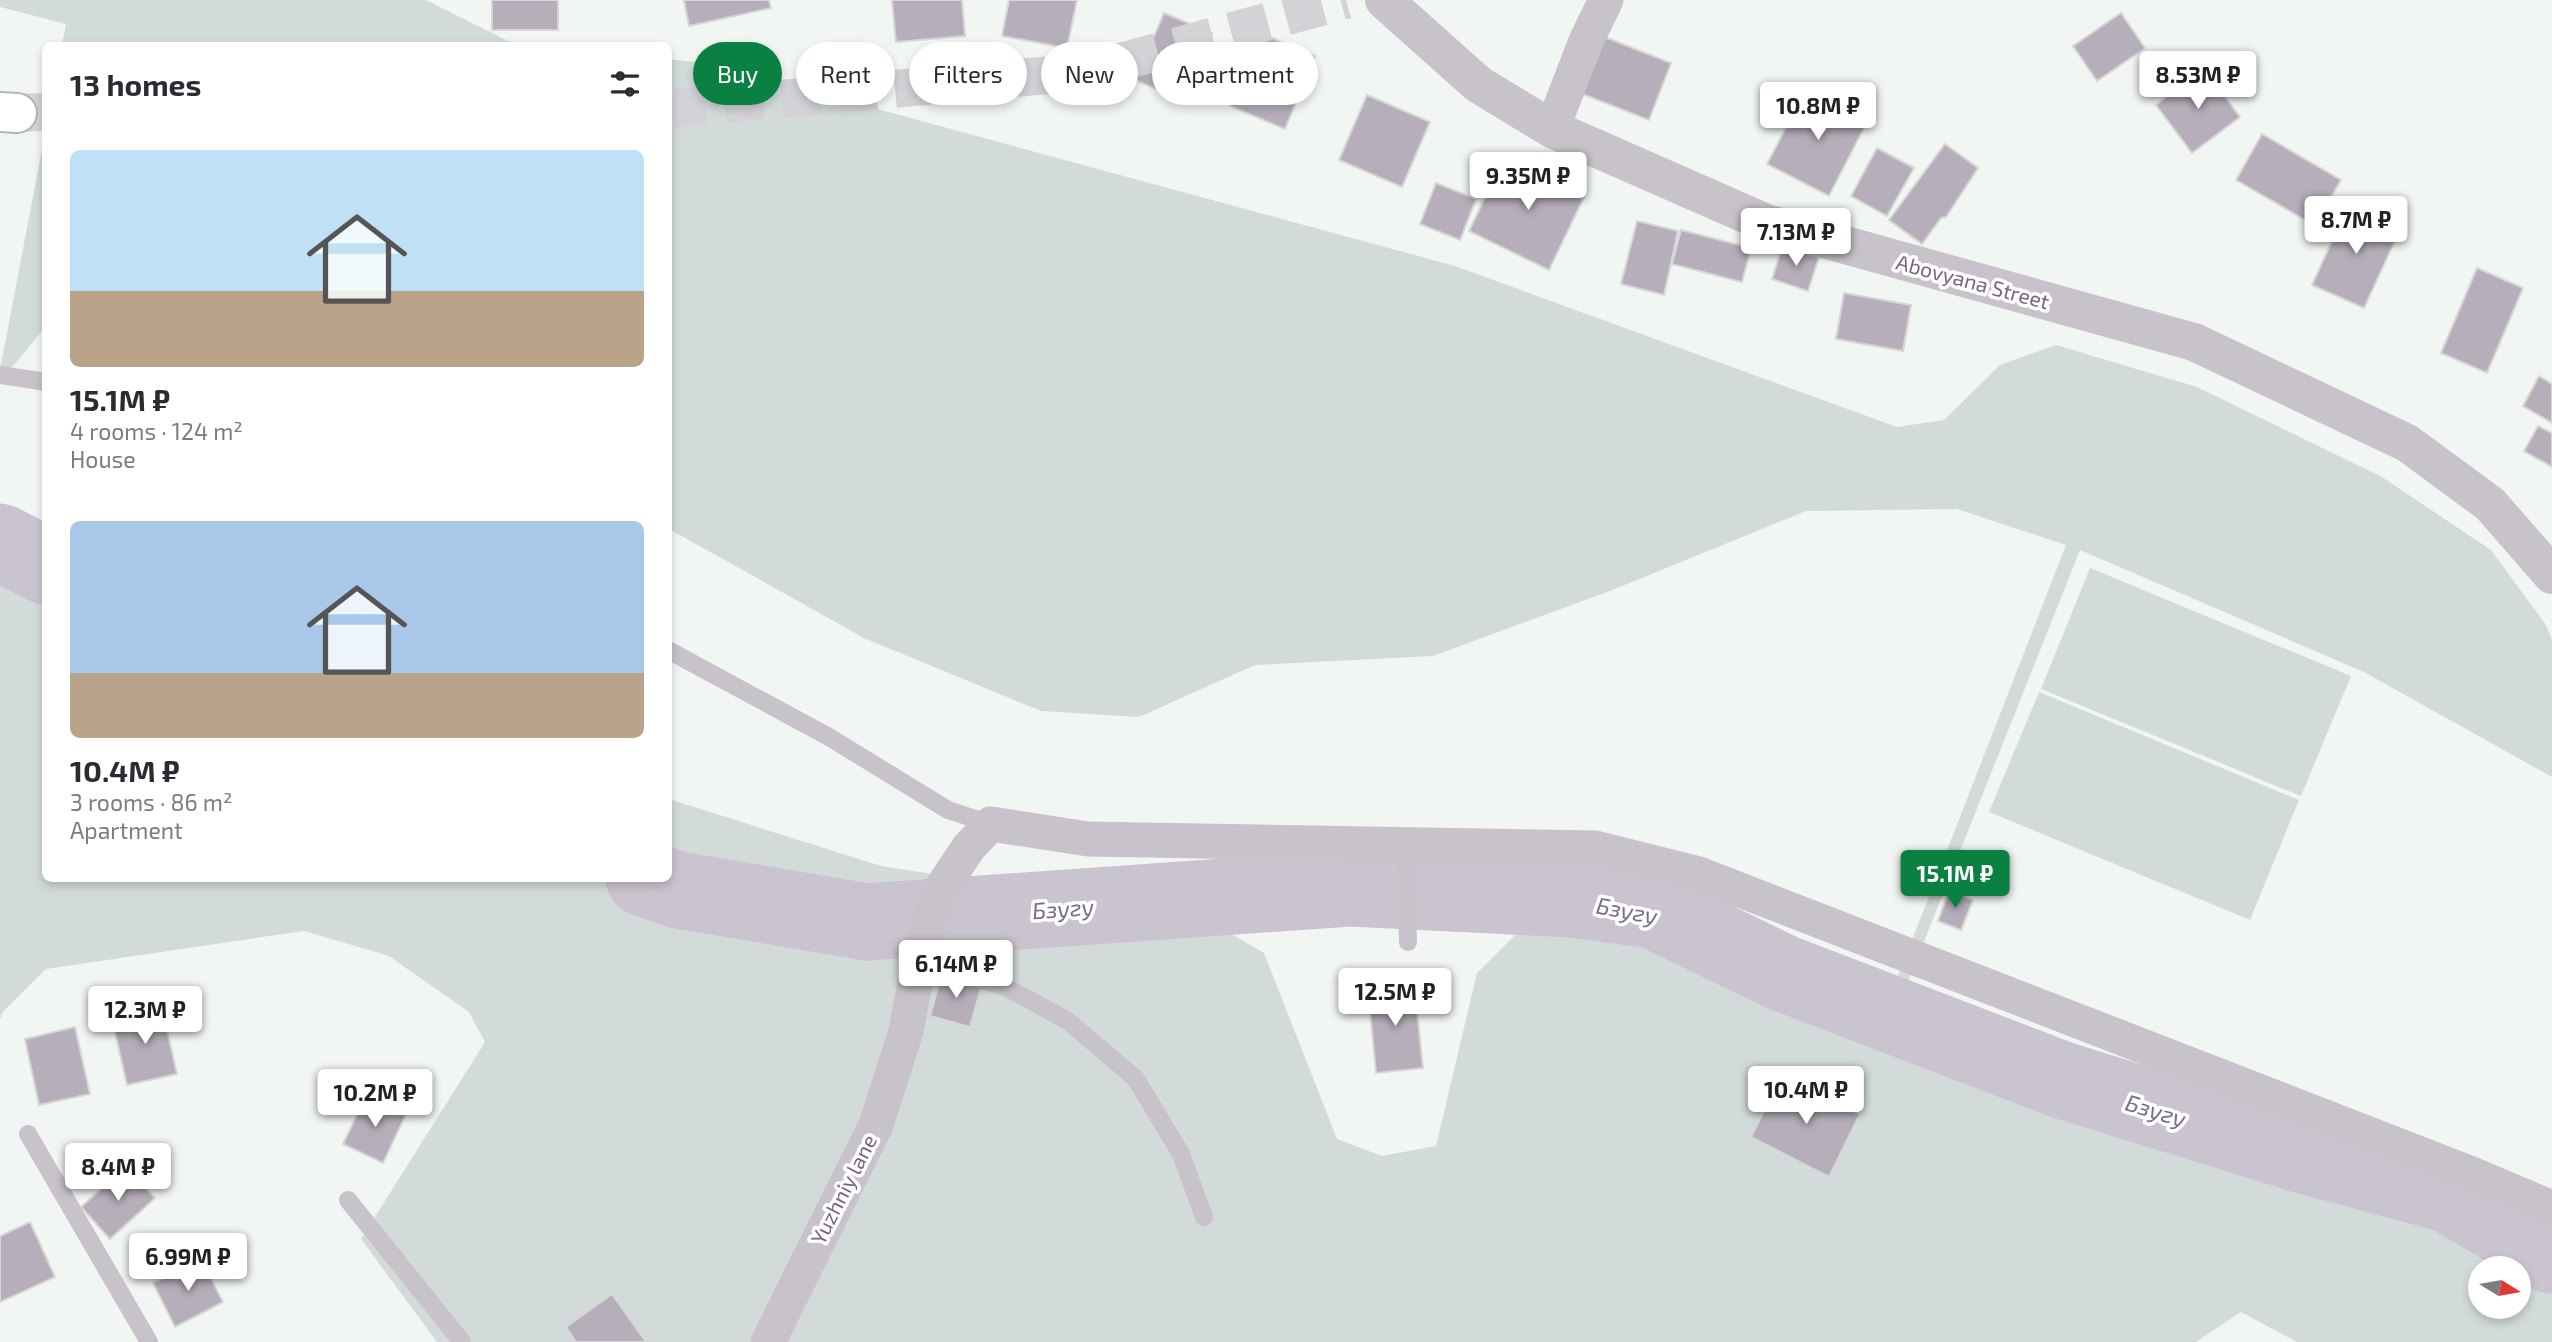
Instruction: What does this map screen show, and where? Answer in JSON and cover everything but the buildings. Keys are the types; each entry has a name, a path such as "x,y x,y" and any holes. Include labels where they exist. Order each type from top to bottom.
{"street":[{"name":"Abovyana Street","path":"1384,0 1478,83 1552,129 1766,223 2194,342 2407,443 2490,504 2552,575"},
{"path":"1552,129 1586,41 1606,0"},
{"path":"991,824 1088,839 1404,855 1595,848 1699,874 2472,1174 2552,1208"},
{"name":"Yuzhniy lane","path":"768,1342 876,1125 906,1031 920,957 937,895 969,847 991,824"}],"lane":[{"path":"0,375 42,381"},
{"path":"672,652 829,737 948,810 991,824"},
{"path":"1404,855 1408,942"},
{"path":"920,957 1004,986 1068,1021 1136,1079 1181,1154 1204,1217"},
{"path":"29,1134 149,1342"},
{"path":"348,1200 462,1342"}],"shaded area":[{"path":"0,0 426,0 508,41 518,42 63,42 66,24 0,7"},
{"path":"672,59 693,62 693,105 782,105 782,83 796,87 796,105 863,105 1455,266 1897,427 1944,420 2000,365 2056,345 2197,387 2382,477 2491,550 2546,625 2552,640 2552,777 2364,672 2080,550 1902,997 2199,1106 2358,1148 2552,1224 2552,1342 2297,1342 2241,1312 2196,1342 437,1342 361,1239 485,1042 469,1012 389,956 304,931 46,969 2,1013 0,1020 0,510 42,522 42,882 672,882 672,800 881,866 1200,916 1264,953 1337,1139 1382,1156 1436,1146 1477,973 1527,923 1625,914 1891,994 2066,545 1957,509 1806,511 1610,591 1433,656 1255,665 1139,717 1041,711 866,639 672,531"},
{"path":"42,149 42,331 0,382 0,370"},
{"path":"2090,568 2351,676 2301,796 2041,689"},
{"path":"2039,692 2299,800 2250,920 1989,812"}],"waterway":[{"name":"Бзугу","path":"0,542 42,564"},
{"name":"Бзугу","path":"655,882 678,890 867,922 1350,888 1572,899 1653,910 1783,973 2062,1080 2300,1154 2448,1194 2552,1255"}],"tunnel":[{"path":"672,109 1084,72 1346,0"},
{"path":"17,113 42,112"}]}
